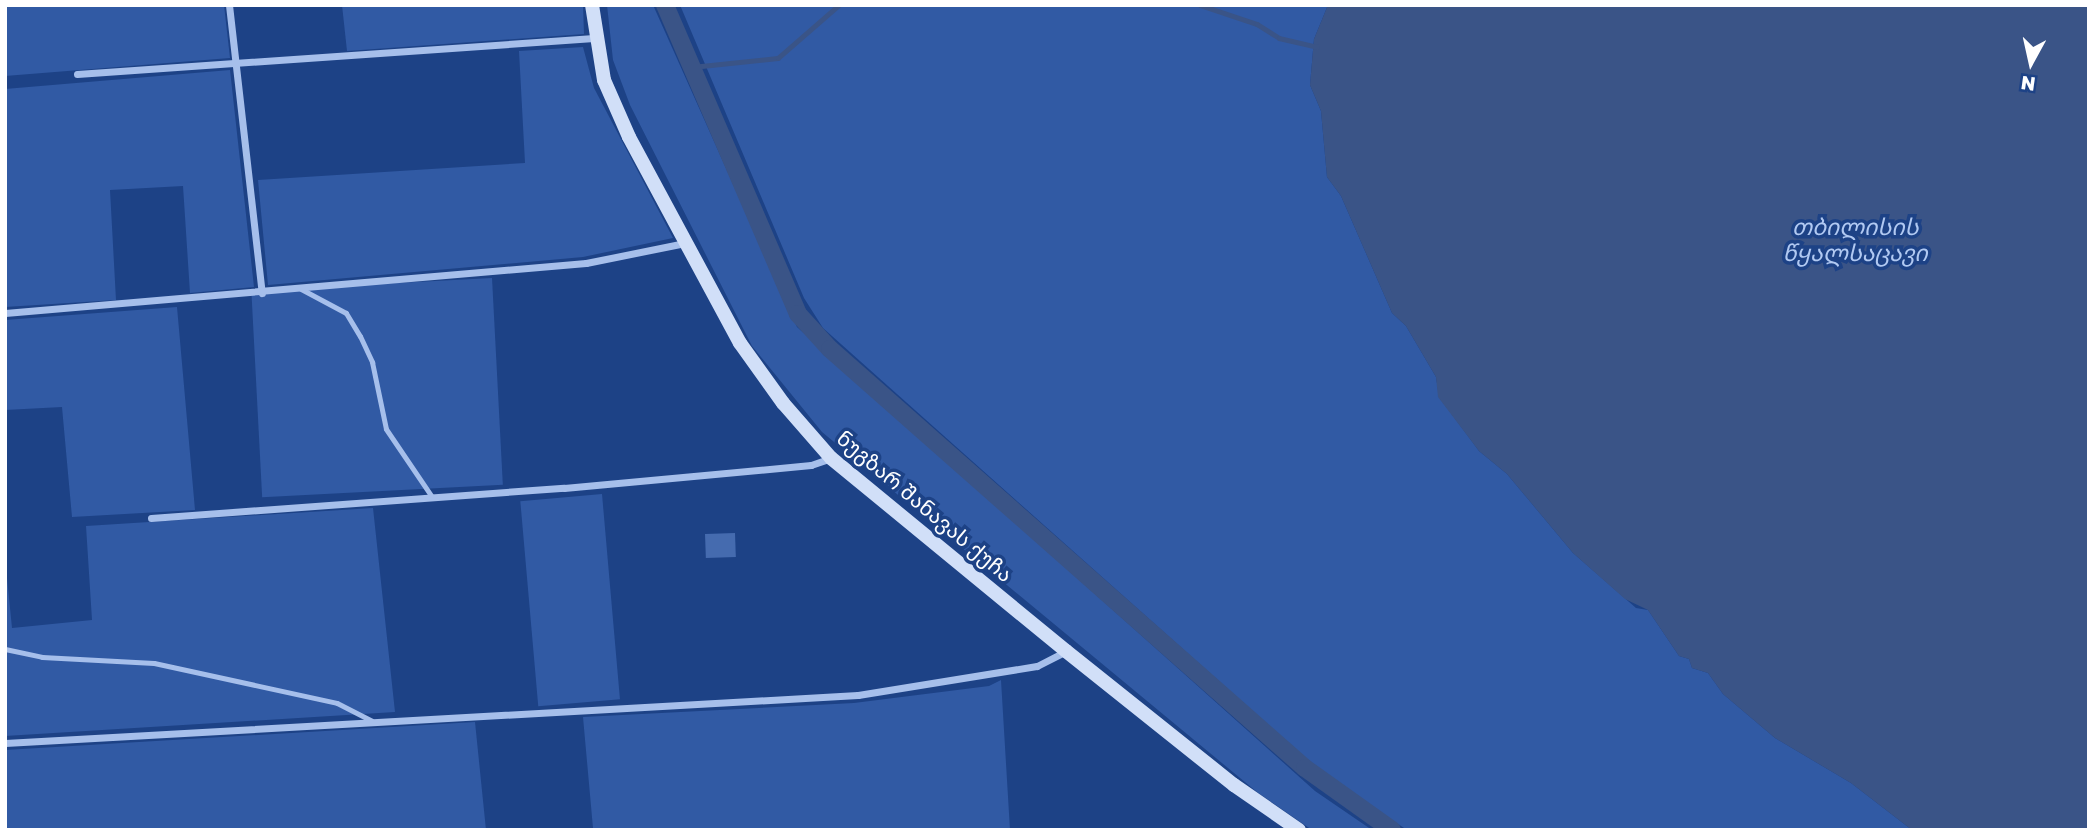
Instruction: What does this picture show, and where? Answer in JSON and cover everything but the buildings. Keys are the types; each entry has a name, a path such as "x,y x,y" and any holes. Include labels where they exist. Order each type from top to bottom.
{"main road":[{"name":"ნუგზარ შანავას ქუჩა","path":"592,5 594,38 604,80 616,110 685,243 740,343 831,458 1234,785 1299,830"}],"street":[{"path":"229,5 262,293"},
{"path":"77,74 594,38"},
{"path":"5,313 262,293 586,263 685,243"},
{"path":"151,518 811,466 831,458"},
{"path":"5,743 858,695 1037,666 1066,651"}],"lane":[{"path":"301,289 346,313 360,335 372,362 386,429 432,497"},
{"path":"5,649 42,656 154,663 337,703 372,721"}],"shaded area":[{"path":"5,5 224,5 230,58 5,76"},
{"path":"342,5 583,5 584,34 347,51"},
{"path":"607,5 653,5 797,327 1315,791 1372,830 1312,830 1257,792 822,432 752,346 630,105 613,60"},
{"path":"680,5 1328,5 1314,39 1310,85 1321,111 1327,177 1341,196 1392,313 1406,326 1436,377 1439,397 1479,451 1507,474 1573,553 1636,608 1648,610 1679,656 1689,659 1692,668 1708,673 1723,694 1775,738 1851,783 1912,830 1407,830 1323,774 823,328 804,298"},
{"path":"583,47 594,88 673,238 583,257 268,285 258,180 525,163 519,51"},
{"path":"230,70 254,287 190,293 183,186 110,190 116,300 5,307 5,89"},
{"path":"492,278 503,485 262,497 251,291"},
{"path":"177,307 195,510 72,517 62,407 5,410 5,320"},
{"path":"602,494 620,699 538,706 520,501"},
{"path":"373,508 395,712 5,736 5,558 12,628 92,620 86,526"},
{"path":"1001,680 1010,830 557,830 593,828 583,717 854,703 989,686"},
{"path":"475,722 486,830 5,830 5,750"}],"water":[{"name":"თბილისის წყალსაცავი","path":"1328,5 2089,5 2089,830 1912,830 1851,783 1775,738 1723,694 1708,673 1692,668 1689,659 1679,656 1648,610 1625,599 1573,553 1507,474 1479,451 1438,397 1436,377 1406,326 1392,313 1341,196 1327,177 1321,111 1310,85 1314,39"}],"waterway":[{"path":"665,5 798,314 830,349 1305,768 1392,830"},
{"path":"692,67 778,58 839,5"},
{"path":"1200,5 1257,24 1279,38 1317,47"}]}
